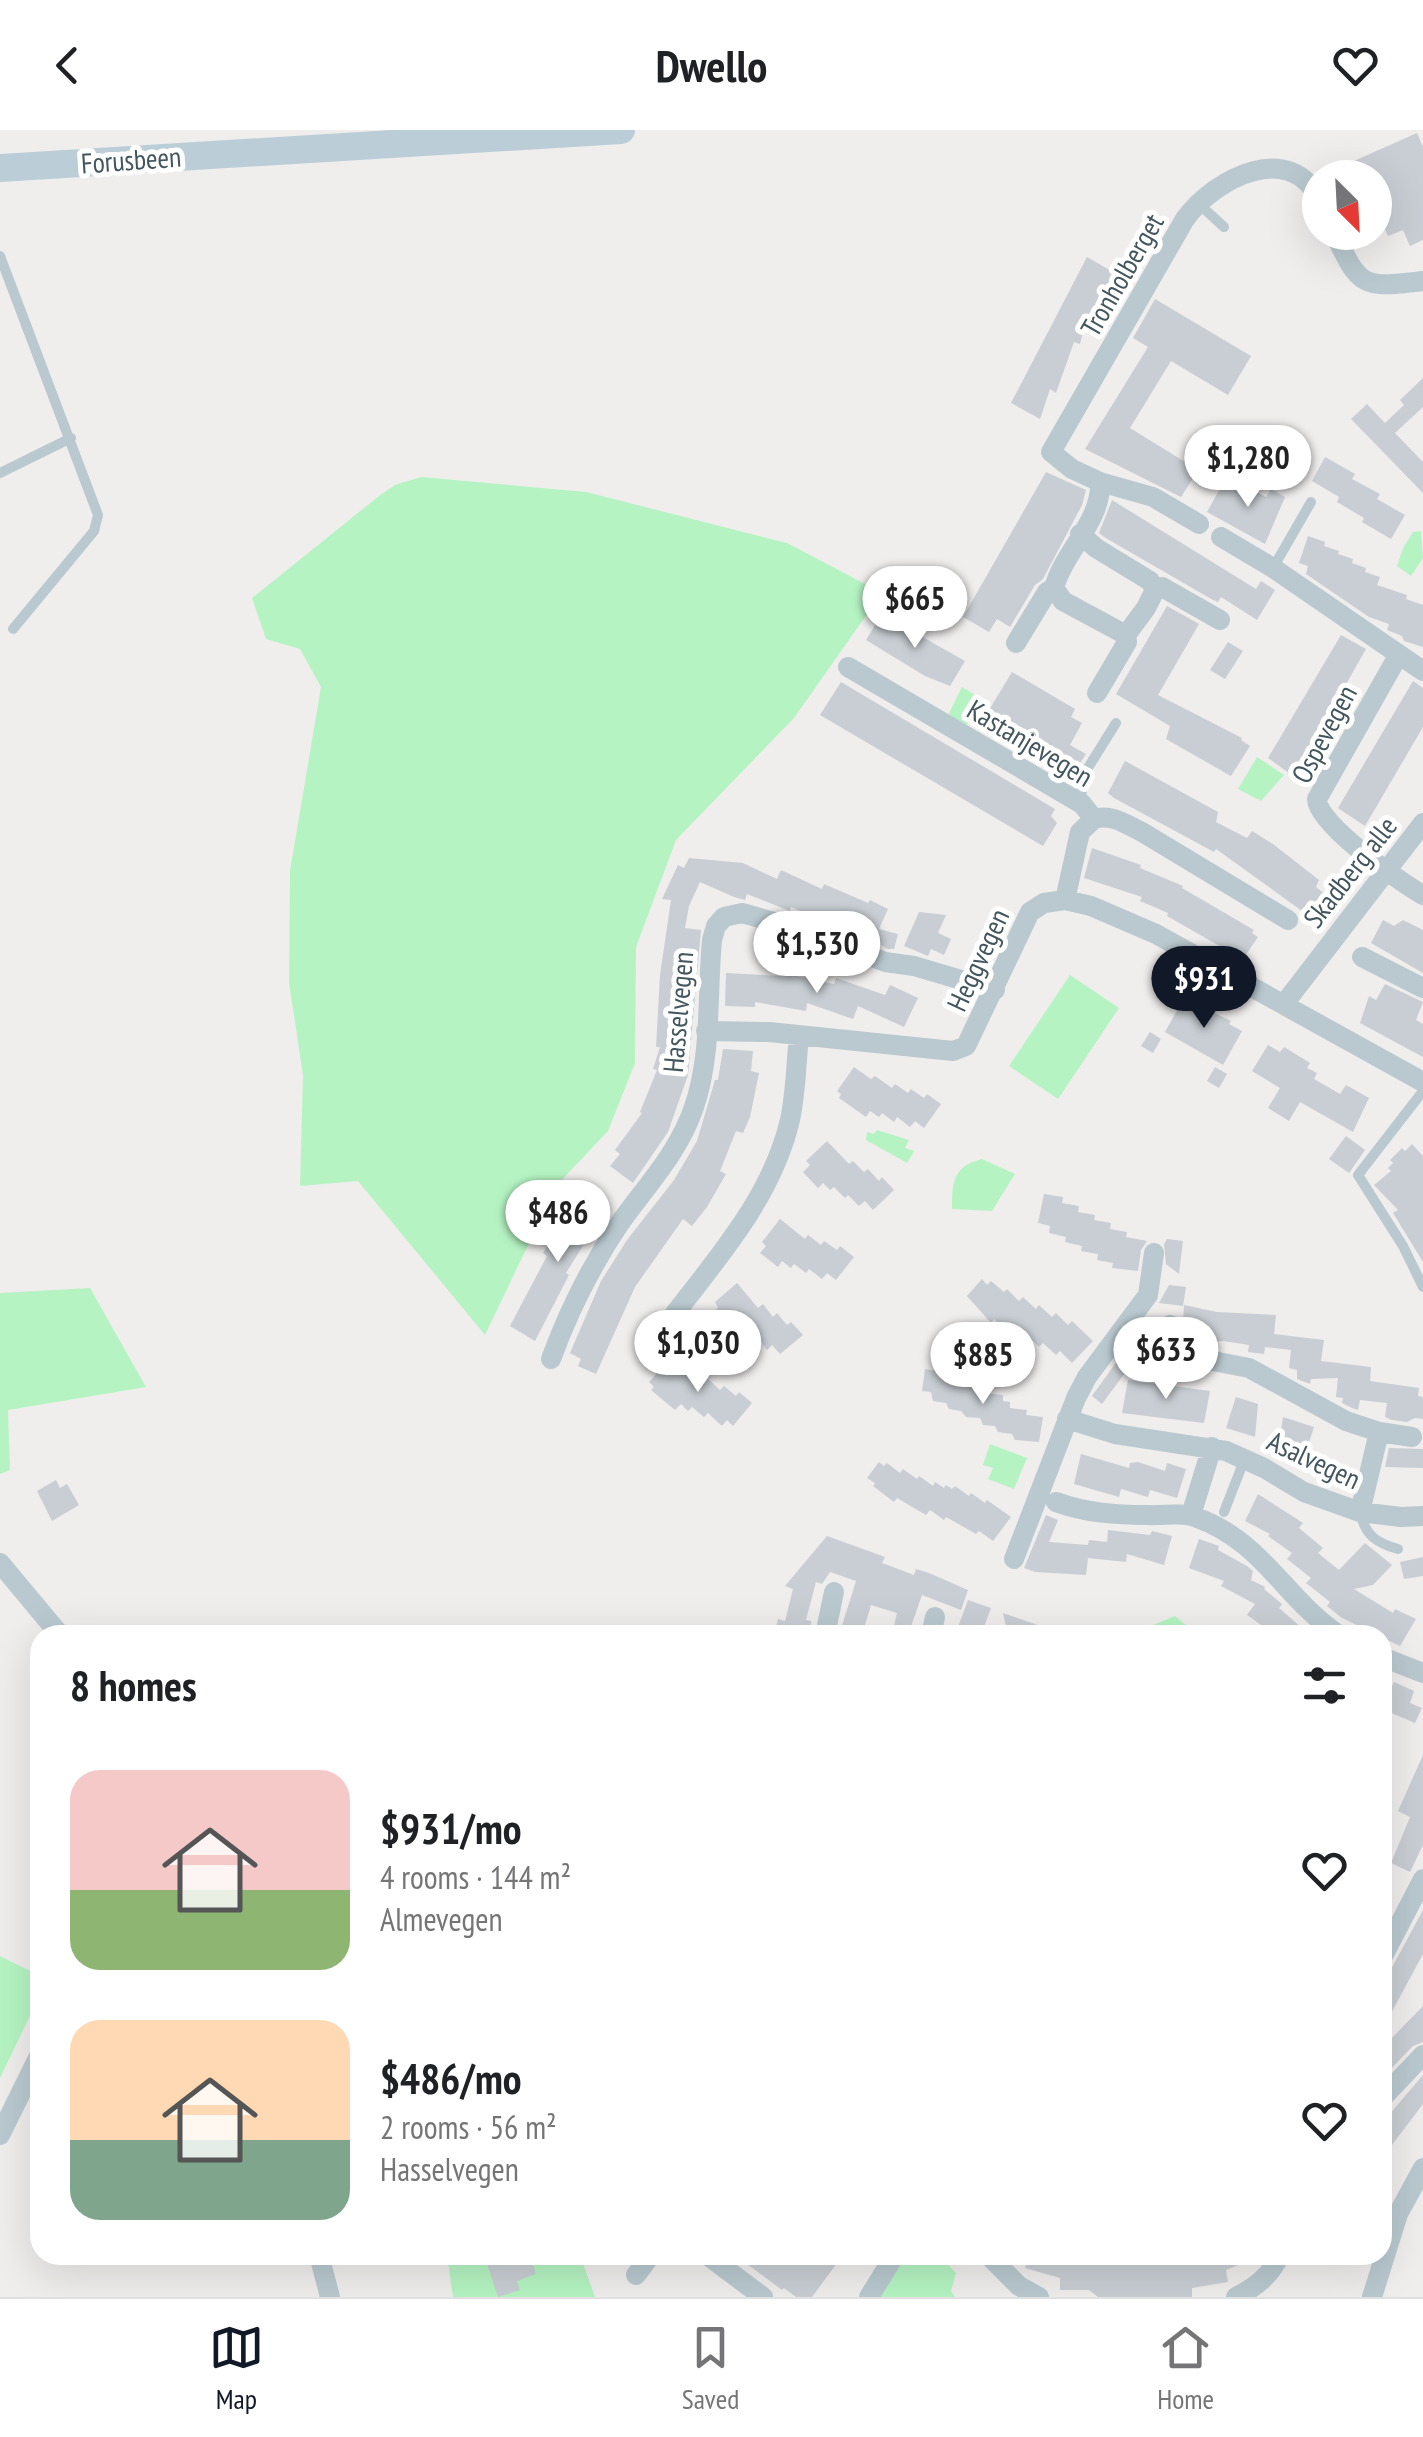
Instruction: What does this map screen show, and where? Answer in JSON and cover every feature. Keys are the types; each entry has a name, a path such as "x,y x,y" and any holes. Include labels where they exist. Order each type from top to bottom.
{"main road":[{"name":"Forusbeen","path":"0,168 620,130"}],"street":[{"name":"Tronholberget","path":"1198,524 1152,497 1100,482 1052,452 1197,202 1236,177 1279,169 1302,177"},
{"path":"1342,250 1350,268 1362,279 1381,286 1423,281"},
{"path":"1016,643 1047,592 1054,588 1058,573 1095,511 1101,495 1100,482"},
{"path":"1080,534 1150,581 1155,590"},
{"path":"1221,537 1273,568 1423,672"},
{"path":"1097,693 1126,642 1126,635 1155,590 1162,587 1220,620"},
{"path":"1054,588 1063,601 1126,635"},
{"name":"Ospevegen","path":"1387,872 1327,821 1316,806 1398,656"},
{"name":"Kastanjevegen","path":"848,667 1088,811 1142,832 1288,920"},
{"path":"1088,811 1065,900 1091,906 1156,934 1423,1082"},
{"name":"Skadberg alle","path":"1284,1004 1423,823"},
{"path":"1387,872 1423,895"},
{"name":"Heggvegen","path":"706,1031 952,1052 970,1042 1030,912 1044,903 1065,900"},
{"name":"Hasselvegen","path":"550,1359 581,1285 687,1126 700,1086 716,926 732,914 786,924 886,962 914,966 996,990"},
{"path":"1362,958 1423,988"},
{"path":"673,1316 751,1212 772,1174 790,1120 799,1036"},
{"path":"1014,1559 1067,1418 1087,1377 1148,1295 1154,1252"},
{"path":"1170,1325 1158,1351 1249,1368 1346,1421 1412,1437"},
{"name":"Asalvegen","path":"1067,1418 1115,1434 1212,1447 1245,1458 1304,1492 1360,1512 1400,1518 1423,1516"},
{"path":"1360,1512 1380,1432"},
{"path":"1191,1515 1212,1447"},
{"path":"1056,1502 1116,1515 1191,1515 1259,1554 1298,1600 1327,1625"},
{"path":"0,1562 52,1625"},
{"path":"826,1625 834,1592"},
{"path":"1392,1661 1423,1672"},
{"path":"1392,1939 1423,1879"},
{"path":"1392,2088 1423,2056"},
{"path":"0,2135 30,2074"},
{"path":"1392,2214 1423,2168"},
{"path":"322,2265 330,2297"},
{"path":"636,2275 644,2265"},
{"path":"720,2265 763,2297"},
{"path":"868,2297 889,2265"},
{"path":"998,2265 1019,2286 1039,2297"},
{"path":"1236,2297 1254,2288 1276,2265"},
{"path":"1372,2297 1379,2265"}],"lane":[{"path":"1197,202 1224,227"},
{"path":"0,256 98,515 94,532 14,630"},
{"path":"0,472 71,438"},
{"path":"1273,568 1312,502"},
{"path":"1088,811 1082,779 1116,723"},
{"path":"1423,1091 1358,1175 1403,1246 1423,1287"},
{"path":"1224,1512 1245,1458"},
{"path":"1360,1512 1370,1536 1379,1544 1398,1549"}],"green space":[{"path":"421,477 586,492 787,543 882,593 794,718 676,840 636,947 635,1063 608,1131 557,1185 485,1335 358,1181 300,1186 303,1075 289,983 290,871 321,687 300,649 266,639 252,598 379,496 395,485"},
{"path":"1421,531 1423,558 1411,576 1397,566 1413,532"},
{"path":"962,687 985,701 966,726 949,713"},
{"path":"1257,757 1284,775 1261,801 1238,789"},
{"path":"1070,975 1119,1008 1058,1099 1009,1066"},
{"path":"877,1130 909,1140 905,1148 914,1151 907,1163 866,1140 867,1132 874,1134"},
{"path":"982,1159 1015,1174 992,1211 952,1209 956,1176 965,1166"},
{"path":"90,1288 146,1387 8,1410 10,1470 0,1474 0,1293"},
{"path":"990,1444 1027,1458 1014,1489 988,1479 993,1468 983,1465"},
{"path":"1175,1616 1186,1625 1153,1625"},
{"path":"0,1956 30,1971 30,2016 0,2078"},
{"path":"448,2265 584,2265 595,2297 453,2297"},
{"path":"901,2265 948,2265 956,2273 951,2291 955,2297 880,2297"}],"building":[{"path":"1417,133 1423,147 1423,240 1410,246 1403,230 1392,234 1392,160 1356,160"},
{"path":"1087,257 1113,272 1106,296 1100,292 1091,321 1086,319 1080,344 1074,342 1056,393 1050,389 1040,419 1011,403"},
{"path":"1155,299 1251,356 1228,395 1171,361 1130,428 1198,470 1181,497 1085,449 1148,347 1133,338"},
{"path":"1423,378 1423,407 1395,433 1423,462 1423,493 1351,419 1367,404 1385,423 1404,405 1400,400"},
{"path":"1325,457 1355,474 1352,479 1380,494 1377,499 1405,515 1391,539 1362,522 1364,518 1337,502 1339,497 1312,481"},
{"path":"1046,472 1086,490 1082,505 1043,579 1035,585 1010,627 997,619 989,632 963,617"},
{"path":"1238,482 1266,497 1271,489 1285,497 1265,544 1207,512 1222,485 1233,491"},
{"path":"1112,500 1256,589 1261,581 1275,590 1257,620 1221,597 1218,602 1213,600 1099,533"},
{"path":"1308,536 1325,542 1324,546 1380,577 1377,585 1423,605 1423,647 1404,641 1402,636 1387,630 1389,624 1369,617 1306,574 1308,566 1299,563"},
{"path":"1167,606 1199,624 1158,695 1242,738 1250,746 1231,776 1166,739 1170,726 1116,694"},
{"path":"882,614 965,661 950,686 925,676 866,640"},
{"path":"1341,635 1366,649 1307,753 1289,773 1268,758"},
{"path":"1228,642 1243,651 1225,679 1210,670"},
{"path":"1012,672 1075,709 1071,717 1082,723 1070,745 1086,754 1075,771 986,715"},
{"path":"1413,681 1423,688 1423,727 1365,826 1338,808"},
{"path":"841,682 1055,809 1051,816 1057,823 1043,846 820,715"},
{"path":"1125,761 1218,812 1216,822 1247,838 1252,831 1273,844 1319,880 1316,887 1326,895 1309,916 1216,849 1214,852 1114,798 1108,793"},
{"path":"1092,848 1141,865 1140,868 1183,886 1254,930 1252,933 1258,937 1245,956 1237,956 1167,916 1168,913 1140,901 1142,897 1084,878"},
{"path":"689,858 743,863 777,879 781,870 822,889 824,884 868,903 870,900 888,909 879,929 898,934 894,949 888,949 852,929 851,932 791,907 790,911 747,894 745,900 734,897 700,882 689,906 685,928 701,930 688,1075 668,1132 633,1183 610,1166 620,1154 615,1150 642,1113 657,1070 653,1069 660,1047 656,1047 660,975 671,900 662,899 678,865 684,868"},
{"path":"919,912 946,915 938,933 951,939 944,955 931,949 928,956 904,946"},
{"path":"1383,920 1394,926 1403,920 1423,930 1423,973 1371,943"},
{"path":"726,973 782,973 834,984 836,978 885,995 890,985 918,998 904,1027 858,1006 853,1019 807,1003 806,1011 755,1002 755,1007 725,1006"},
{"path":"1385,984 1423,1002 1416,1020 1423,1024 1423,1057 1360,1023 1369,996 1376,1000"},
{"path":"1184,998 1231,1021 1229,1024 1242,1031 1223,1065 1165,1032"},
{"path":"1150,1032 1161,1039 1153,1053 1141,1046"},
{"path":"1268,1045 1280,1052 1284,1047 1310,1063 1307,1068 1317,1073 1314,1079 1340,1094 1346,1085 1369,1098 1353,1132 1300,1102 1289,1121 1268,1108 1280,1088 1252,1071"},
{"path":"723,1049 753,1051 751,1071 759,1073 750,1117 743,1133 736,1131 720,1171 726,1174 707,1207 692,1226 683,1219 635,1287 596,1374 578,1366 581,1359 570,1353 601,1281 674,1180 697,1141 718,1080"},
{"path":"854,1067 892,1088 895,1084 908,1093 911,1089 924,1098 927,1094 941,1104 924,1128 915,1121 910,1127 897,1117 894,1122 882,1113 879,1117 870,1111 866,1117 839,1098 841,1094 837,1091"},
{"path":"1215,1067 1227,1074 1219,1088 1207,1081"},
{"path":"1346,1136 1365,1150 1349,1173 1329,1159"},
{"path":"827,1141 849,1164 853,1161 864,1172 868,1169 879,1181 882,1177 894,1190 873,1210 865,1201 859,1206 848,1195 845,1198 834,1187 830,1190 823,1183 818,1188 803,1172 810,1165 806,1161"},
{"path":"1412,1144 1423,1156 1423,1262 1393,1213 1398,1210 1374,1185 1391,1171 1390,1160"},
{"path":"582,1191 607,1207 566,1273 569,1275 535,1341 510,1326 547,1256 543,1253"},
{"path":"1044,1194 1063,1197 1062,1203 1079,1206 1078,1212 1111,1223 1110,1229 1147,1241 1141,1250 1138,1271 1112,1268 1113,1263 1097,1260 1098,1254 1081,1251 1082,1246 1065,1242 1066,1237 1049,1233 1050,1226 1038,1223"},
{"path":"780,1219 805,1239 808,1235 837,1250 840,1246 854,1257 836,1280 827,1273 822,1279 809,1269 806,1273 782,1261 778,1267 760,1253 766,1246 762,1242"},
{"path":"1167,1239 1183,1241 1179,1274 1166,1264"},
{"path":"982,1279 1004,1292 1007,1289 1019,1301 1023,1297 1036,1309 1039,1305 1052,1317 1056,1313 1068,1325 1072,1321 1093,1341 1072,1363 1060,1351 1056,1355 1043,1343 1039,1347 1027,1335 1023,1339 1011,1327 1007,1331 994,1319 991,1323 967,1296"},
{"path":"737,1283 758,1308 763,1304 773,1317 777,1313 803,1335 780,1354 772,1345 767,1350 757,1337 753,1341 743,1329 726,1330 712,1313 718,1308 715,1302"},
{"path":"1169,1285 1186,1287 1183,1306 1159,1303"},
{"path":"1184,1305 1217,1312 1276,1315 1274,1334 1324,1340 1321,1361 1371,1367 1370,1381 1419,1388 1423,1419 1407,1422 1385,1417 1387,1403 1360,1400 1358,1410 1342,1403 1343,1398 1336,1397 1338,1378 1311,1379 1310,1384 1297,1379 1297,1370 1289,1368 1291,1350 1265,1347 1264,1354 1248,1352 1249,1345 1223,1341 1206,1342 1205,1346 1188,1342 1182,1338"},
{"path":"1125,1350 1136,1358 1102,1404 1092,1396"},
{"path":"669,1360 704,1384 708,1379 720,1390 724,1386 736,1396 739,1392 752,1403 733,1426 727,1420 722,1426 708,1413 704,1417 692,1407 688,1411 681,1404 675,1410 651,1390 654,1387 649,1382"},
{"path":"925,1369 961,1379 960,1385 977,1387 977,1392 1003,1395 1010,1408 1043,1417 1039,1442 1015,1440 1012,1434 998,1432 995,1426 983,1425 980,1418 966,1417 961,1411 949,1409 946,1403 933,1401 931,1392 922,1391"},
{"path":"1128,1380 1210,1391 1204,1423 1122,1413"},
{"path":"1236,1397 1258,1404 1255,1437 1226,1428"},
{"path":"1283,1417 1314,1427 1304,1458 1278,1450"},
{"path":"1389,1448 1423,1449 1423,1468 1385,1467"},
{"path":"1081,1454 1129,1468 1130,1463 1138,1462 1165,1471 1167,1463 1186,1469 1177,1498 1150,1490 1148,1497 1121,1489 1119,1497 1074,1484"},
{"path":"879,1462 900,1473 903,1469 917,1479 919,1476 933,1486 935,1482 944,1488 955,1486 985,1503 987,1500 1011,1517 993,1541 930,1510 926,1515 897,1498 894,1502 867,1478"},
{"path":"56,1480 60,1488 67,1484 79,1505 52,1521 37,1491"},
{"path":"1258,1494 1303,1523 1299,1528 1323,1548 1318,1553 1339,1570 1365,1543 1392,1565 1373,1585 1354,1589 1393,1613 1395,1609 1416,1619 1400,1646 1392,1642 1392,1625 1356,1625 1327,1606 1330,1602 1306,1583 1311,1578 1287,1559 1292,1553 1270,1534 1245,1521"},
{"path":"1046,1515 1058,1520 1049,1542 1107,1542 1108,1530 1150,1535 1152,1531 1172,1536 1164,1565 1127,1554 1126,1562 1088,1558 1086,1575 1024,1568"},
{"path":"827,1536 885,1557 882,1563 914,1575 916,1569 929,1573 968,1590 961,1610 922,1595 912,1625 894,1625 897,1613 871,1605 865,1625 842,1625 856,1581 830,1572 822,1584 816,1582 806,1620 811,1625 776,1625 778,1619 785,1621 793,1589 785,1586"},
{"path":"1199,1539 1219,1546 1218,1550 1253,1571 1251,1580 1265,1587 1282,1604 1279,1608 1299,1625 1261,1625 1247,1615 1255,1604 1221,1586 1224,1581 1189,1568"},
{"path":"1423,1557 1423,1576 1404,1579 1400,1562"},
{"path":"968,1600 991,1608 985,1625 959,1625"},
{"path":"1003,1613 1038,1625 1006,1625"},
{"path":"1394,1682 1414,1691 1410,1703 1422,1708 1415,1723 1392,1713"},
{"path":"1423,1755 1423,1845 1410,1872 1392,1863 1410,1817 1398,1811"},
{"path":"1423,1910 1423,1954 1392,2011 1392,1967"},
{"path":"1423,2006 1423,2042 1413,2046 1392,2068 1392,2038"},
{"path":"1423,2075 1423,2104 1392,2145 1392,2111"},
{"path":"487,2265 533,2265 536,2274 517,2281 520,2290 498,2297"},
{"path":"748,2265 836,2265 812,2297 796,2297"},
{"path":"1238,2265 1226,2270 1228,2282 1192,2288 1192,2297 1098,2297 1089,2290 1060,2290 1060,2278 1025,2268"}]}
